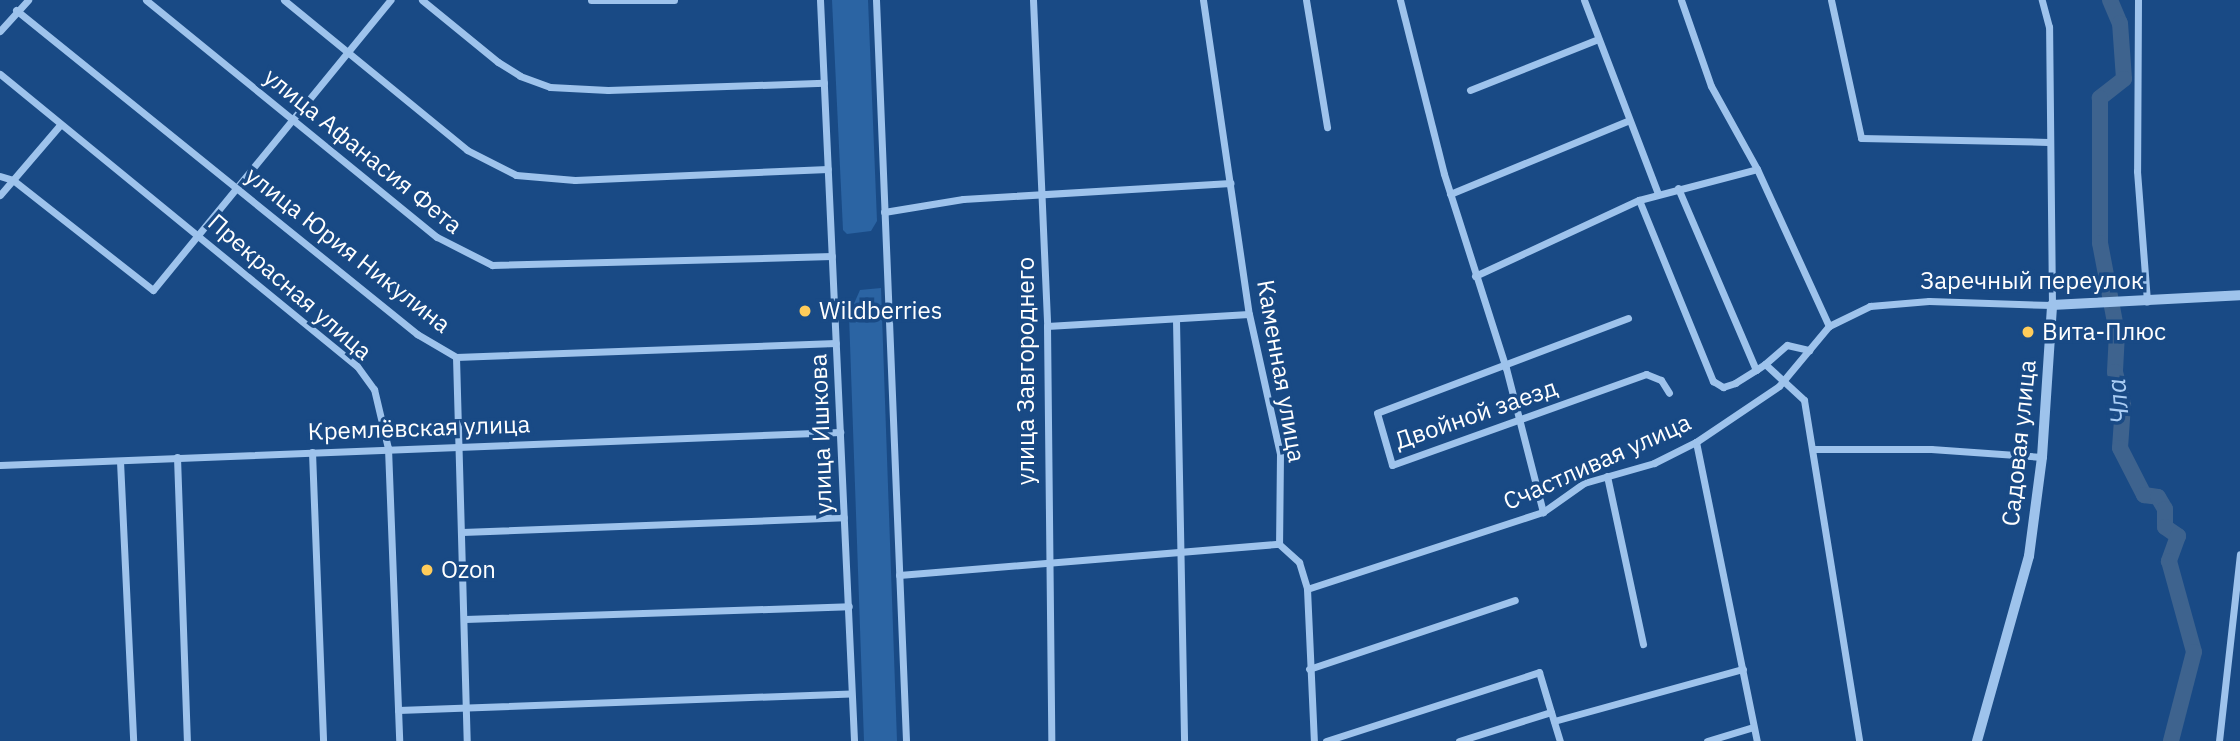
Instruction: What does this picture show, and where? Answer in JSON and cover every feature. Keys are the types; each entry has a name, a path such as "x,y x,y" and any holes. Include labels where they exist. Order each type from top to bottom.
{"street":[{"path":"0,32 16,10 28,0"},
{"name":"улица Афанасия Фета","path":"146,0 437,237 462,254 492,265 832,256"},
{"path":"284,0 467,150 516,175 575,180 828,169"},
{"path":"0,176 13,180 153,290 390,0"},
{"path":"422,0 498,62 520,76 550,87 608,90 824,83"},
{"path":"592,0 674,0"},
{"name":"улица Ишкова","path":"820,0 853,741"},
{"path":"876,0 906,741"},
{"name":"улица Завгороднего","path":"1033,0 1047,326 1046,565 1051,741"},
{"name":"Каменная улица","path":"1203,0 1249,314 1280,454 1279,544"},
{"path":"1306,0 1327,127"},
{"path":"1400,0 1450,194 1506,368 1543,512"},
{"path":"1584,0 1658,194"},
{"path":"1681,0 1711,86 1757,169 1829,326"},
{"path":"1831,0 1861,138 2048,142"},
{"name":"Садовая улица","path":"1977,741 2029,556 2042,457 2052,306 2048,142 2049,27 2042,0"},
{"path":"2138,0 2138,184 2147,303"},
{"name":"улица Юрия Никулина","path":"16,10 417,334 456,357 467,741"},
{"path":"1470,90 1598,39"},
{"name":"Прекрасная улица","path":"0,74 60,125 200,235 356,366 374,389 388,448 399,741"},
{"path":"1450,194 1628,121"},
{"path":"0,195 60,125"},
{"path":"1475,276 1639,201 1678,188 1757,169"},
{"path":"884,212 937,202 1042,193 1231,183"},
{"path":"1678,188 1756,370"},
{"path":"1639,201 1713,381 1723,387 1756,370 1787,345 1809,350"},
{"name":"Заречный переулок","path":"1829,326 1870,306 1929,301 2098,306 2240,295"},
{"path":"1047,326 1249,314"},
{"name":"Двойной заезд","path":"1628,318 1506,368 1377,413 1392,465 1646,374 1661,380 1669,393"},
{"path":"1176,320 1178,555 1184,741"},
{"name":"Счастливая улица","path":"1307,589 1543,512 1584,483 1654,463 1696,442 1785,380 1829,326"},
{"path":"456,357 836,343"},
{"path":"1765,364 1804,400 1859,741"},
{"name":"Кремлёвская улица","path":"0,465 840,432"},
{"path":"1696,442 1757,741"},
{"path":"1814,449 1931,449 2042,457"},
{"path":"312,452 323,741"},
{"path":"177,457 187,741"},
{"path":"120,461 133,741"},
{"path":"1607,476 1643,644"},
{"path":"462,532 844,517"},
{"path":"899,575 1178,555 1279,544 1299,562 1307,589 1314,741"},
{"path":"2219,741 2240,554"},
{"path":"1309,669 1515,600"},
{"path":"465,620 849,606"},
{"path":"1554,721 1743,669"},
{"path":"1326,741 1539,672 1560,741"},
{"path":"398,710 851,693"},
{"path":"1459,741 1551,712"},
{"path":"1707,741 1753,727"}],"shaded area":[{"path":"832,0 868,0 877,221 871,231 847,234 843,230"},
{"path":"881,288 897,741 864,741 849,315 860,290"}],"waterway":[{"name":"Чла","path":"2110,0 2120,23 2124,79 2100,98 2100,243 2117,333 2115,372 2123,405 2120,448 2144,495 2158,497 2165,509 2165,527 2178,536 2169,561 2194,652 2171,741"}],"place":[{"name":"Wildberries","path":"805,311"},
{"name":"Вита-Плюс","path":"2028,332"},
{"name":"Ozon","path":"427,570"}]}
